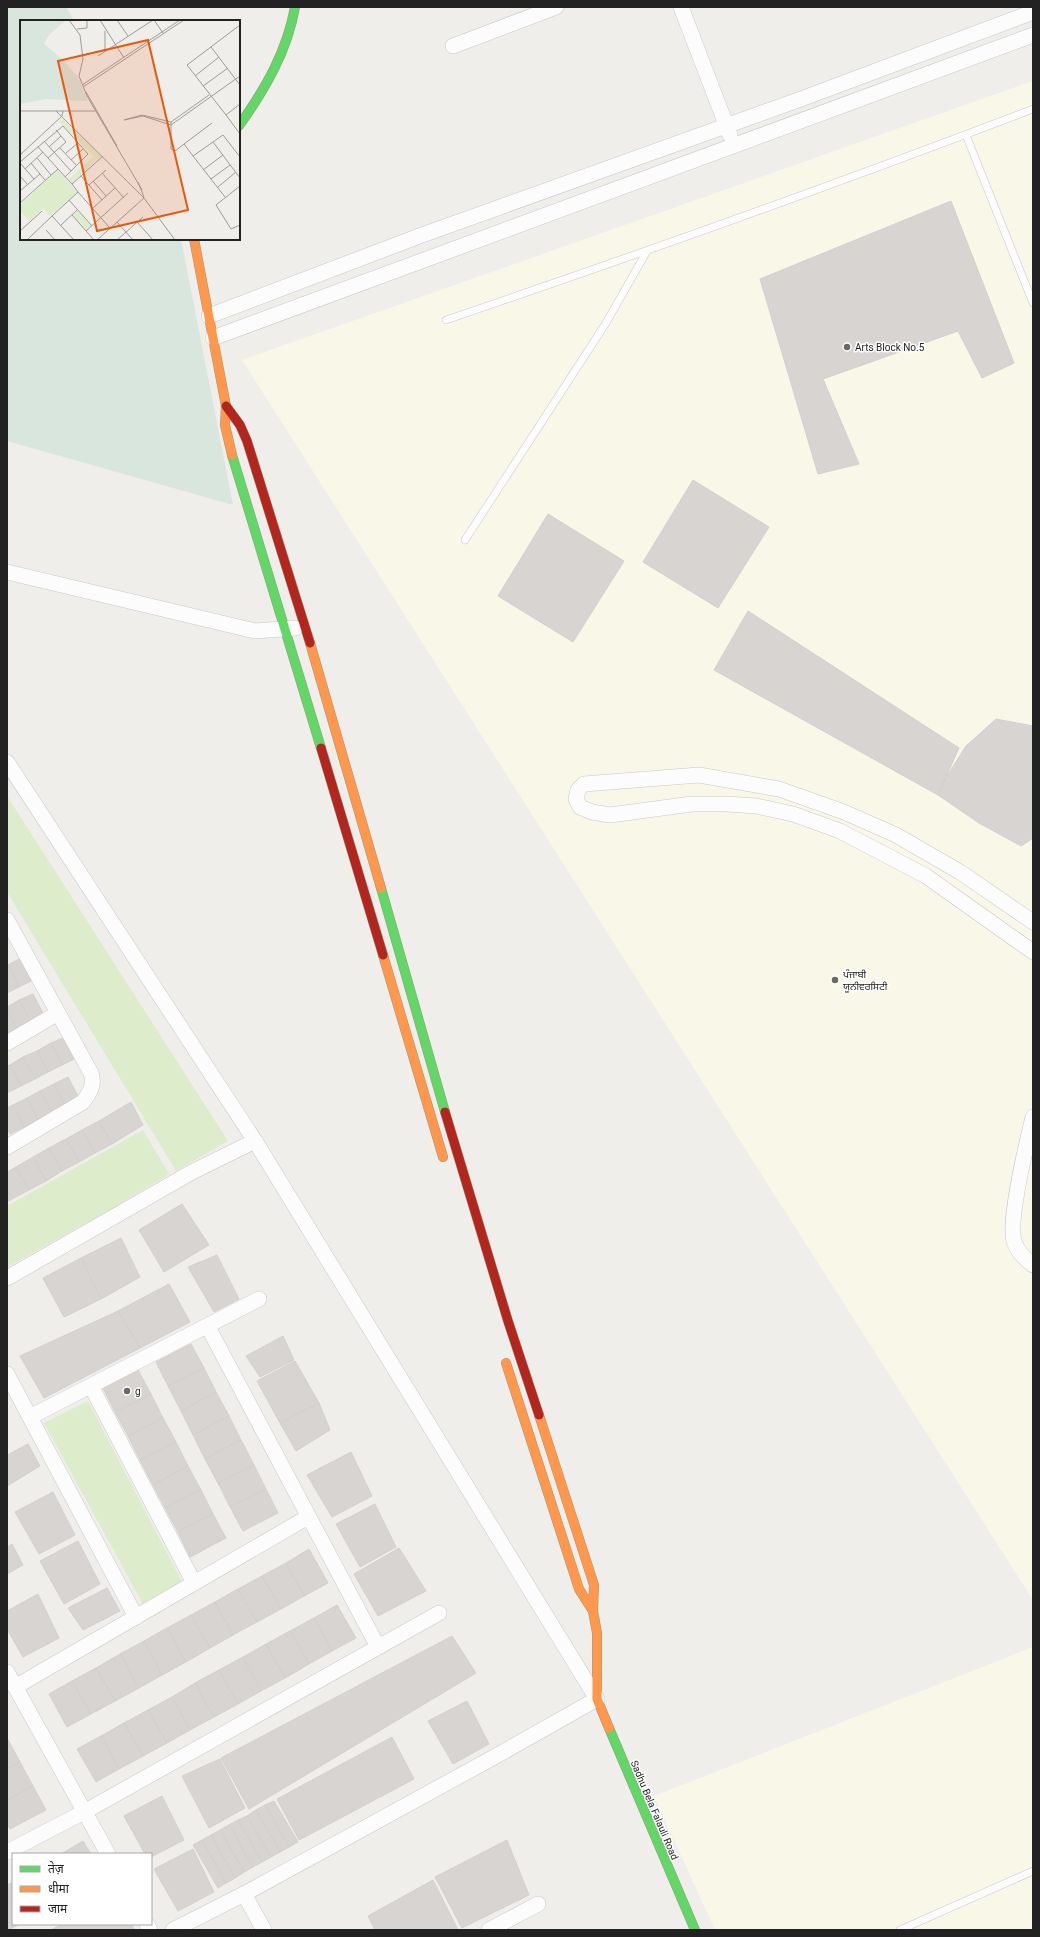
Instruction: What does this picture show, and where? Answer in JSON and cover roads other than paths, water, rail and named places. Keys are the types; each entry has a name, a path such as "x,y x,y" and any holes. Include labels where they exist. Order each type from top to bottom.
{"street":[{"path":"240,125 263,93 278,65 295,7"},
{"path":"453,46 539,10 556,7"},
{"path":"681,7 734,144"},
{"path":"209,316 422,235 726,126 1033,12"},
{"path":"213,338 734,144 1033,35"},
{"path":"194,240 226,406 225,425 228,444 286,630 446,1166"},
{"path":"226,406 240,425 247,441 306,627 451,1132 508,1321 594,1585 593,1611 597,1633 596,1699"},
{"path":"7,572 255,631 286,630 306,627"},
{"path":"7,762 255,1141 596,1699"},
{"path":"1033,922 960,872 896,835 844,812 779,789 699,775 584,784 578,790 576,799 580,807 592,812 610,815 692,804 756,806 793,814 840,831 926,876 1033,952"},
{"path":"7,920 11,936 58,1013 91,1073 94,1082 90,1092 83,1102 7,1147"},
{"path":"7,1043 58,1013"},
{"path":"1033,1117 1018,1189 1014,1227 1014,1242 1025,1259 1033,1265"},
{"path":"7,1278 192,1172 255,1141"},
{"path":"30,1417 260,1299"},
{"path":"208,1327 378,1647"},
{"path":"503,1353 579,1589 593,1611"},
{"path":"7,1374 136,1617"},
{"path":"91,1386 194,1583"},
{"path":"536,1456 551,1452"},
{"path":"15,1687 308,1517"},
{"path":"7,1852 84,1812 439,1613"},
{"path":"7,1672 107,1853"},
{"path":"173,1930 244,1894 496,1756 596,1699"},
{"name":"Sadhu Bela Falauli Road","path":"596,1699 695,1930"},
{"path":"244,1894 264,1930"},
{"path":"489,1930 538,1904"}],"lane":[{"path":"446,320 647,251 1033,109"},
{"path":"966,134 1033,303"},
{"path":"465,540 606,323 647,251"},
{"path":"900,1930 1033,1871"}],"place":[{"name":"Arts Block No.5","path":"847,347"},
{"name":"ਪੰਜਾਬੀ ਯੂਨੀਵਰਸਿਟੀ","path":"835,980"},
{"name":"g","path":"127,1391"}]}
